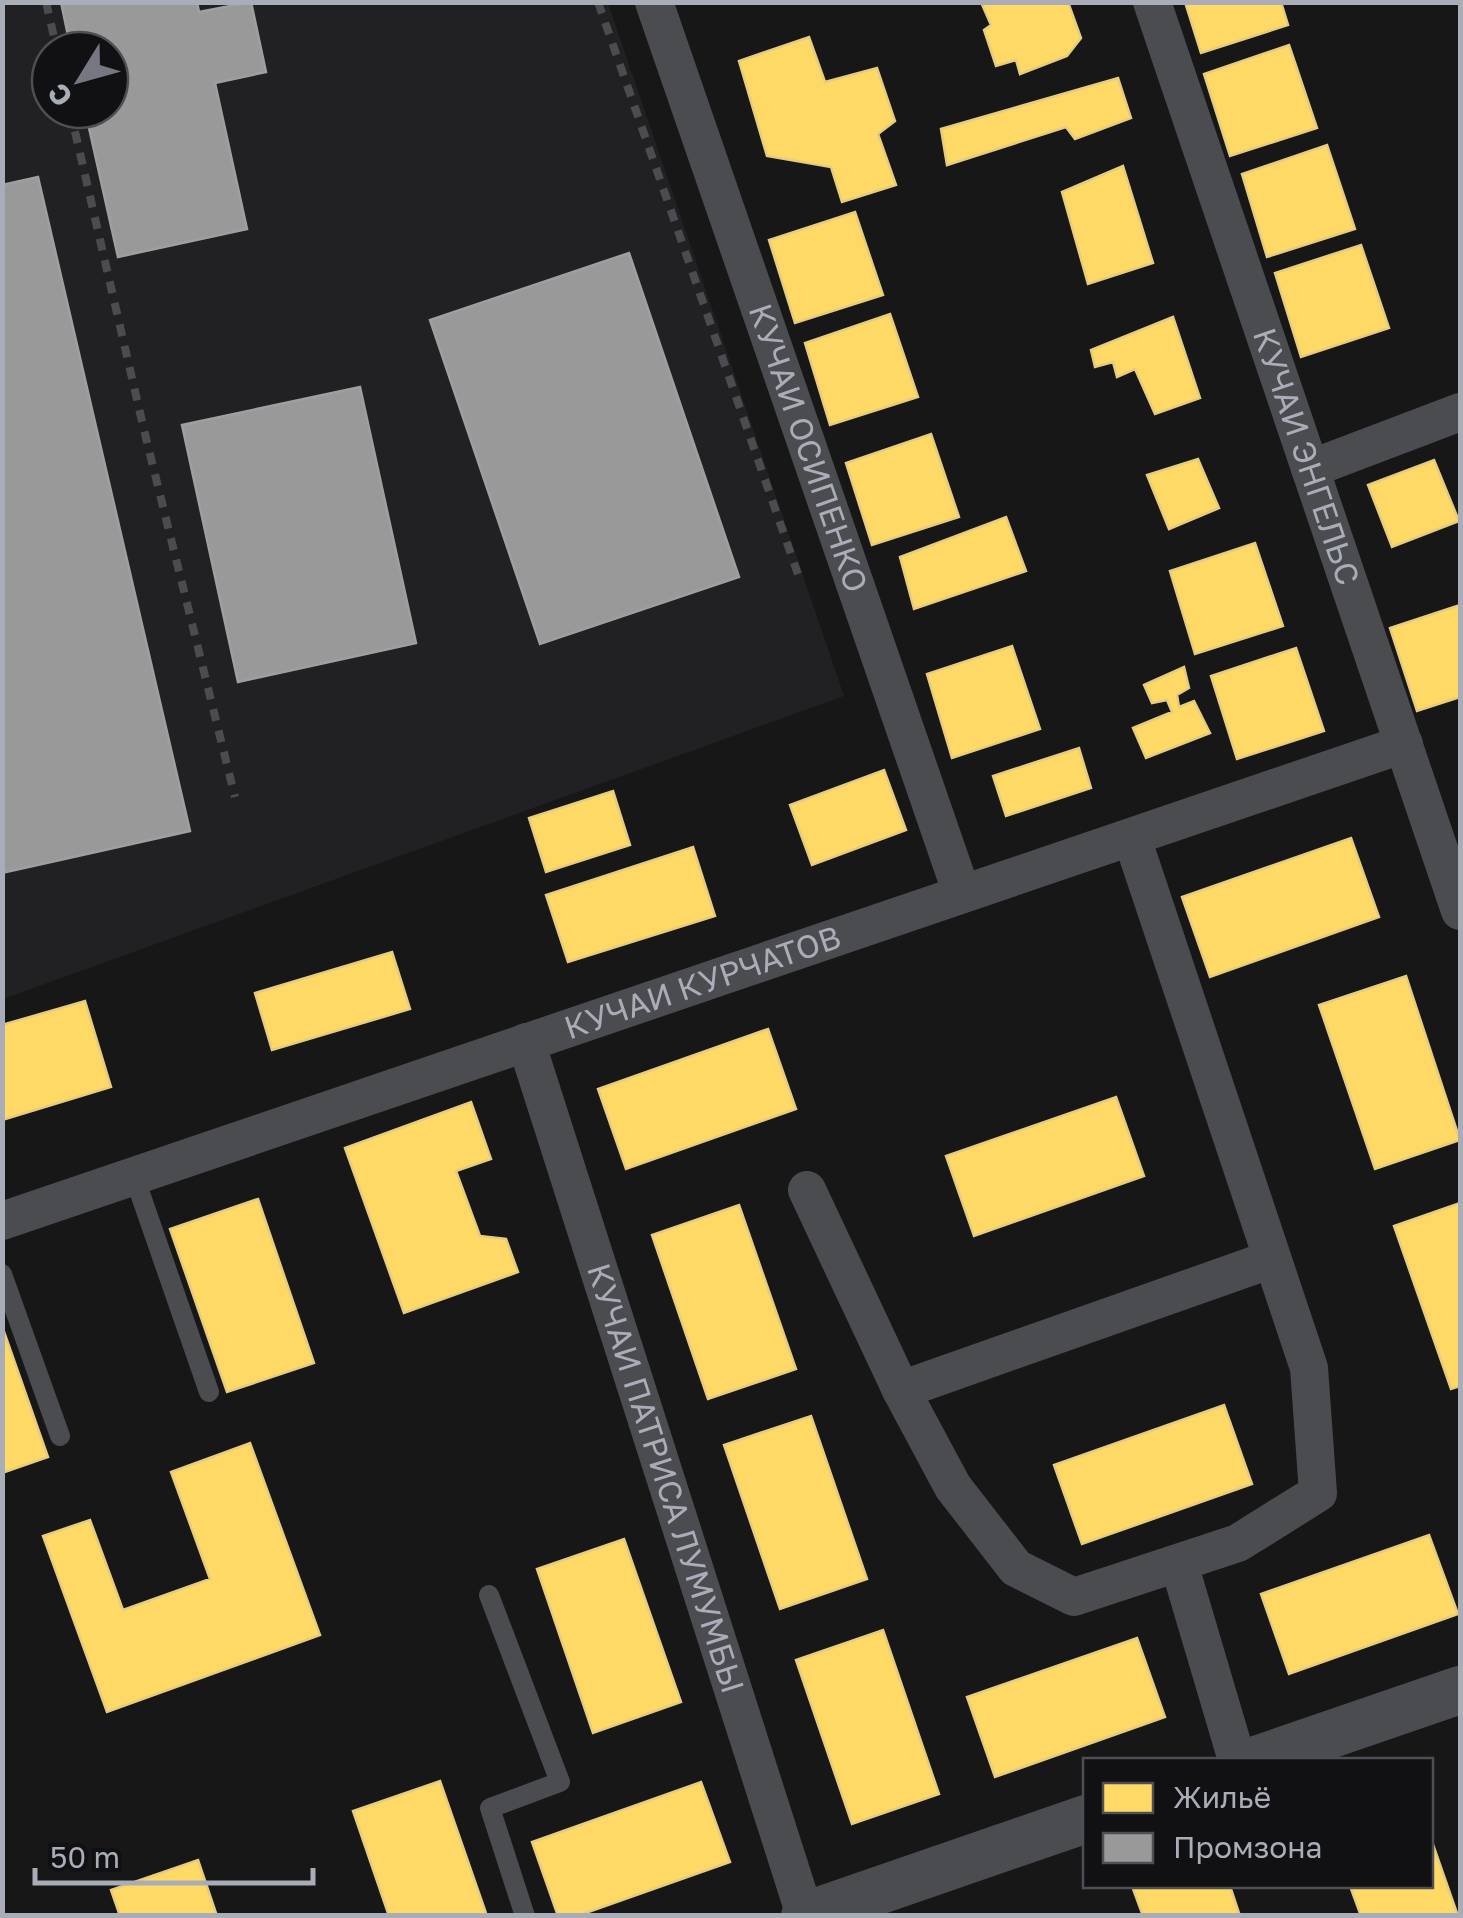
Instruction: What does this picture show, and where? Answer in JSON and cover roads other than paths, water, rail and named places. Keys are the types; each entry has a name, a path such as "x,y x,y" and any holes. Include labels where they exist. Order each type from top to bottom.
{"street":[{"name":"КУЧАИ ОСИПЕНКО","path":"654,2 962,894"},
{"name":"КУЧАИ ЭНГЕЛЬС","path":"1152,2 1460,911"},
{"path":"1310,468 1460,412"},
{"name":"КУЧАИ КУРЧАТОВ","path":"2,1220 1404,744"},
{"path":"807,1190 901,1390 952,1487 1016,1568 1074,1597 1238,1542 1318,1494 1309,1368 1132,838"},
{"name":"КУЧАИ ПАТРИСА ЛУМУМБЫ","path":"526,1042 805,1915"},
{"path":"901,1390 1272,1260"},
{"path":"1179,1564 1236,1758"},
{"path":"1262,1758 1460,1690"},
{"path":"805,1915 1083,1820"}],"lane":[{"path":"134,1176 209,1392"},
{"path":"2,1274 60,1436"},
{"path":"489,1596 560,1782 490,1808 526,1916"}],"railway":[{"path":"46,2 52,30"},
{"path":"598,2 800,580"},
{"path":"75,130 235,797"}]}
